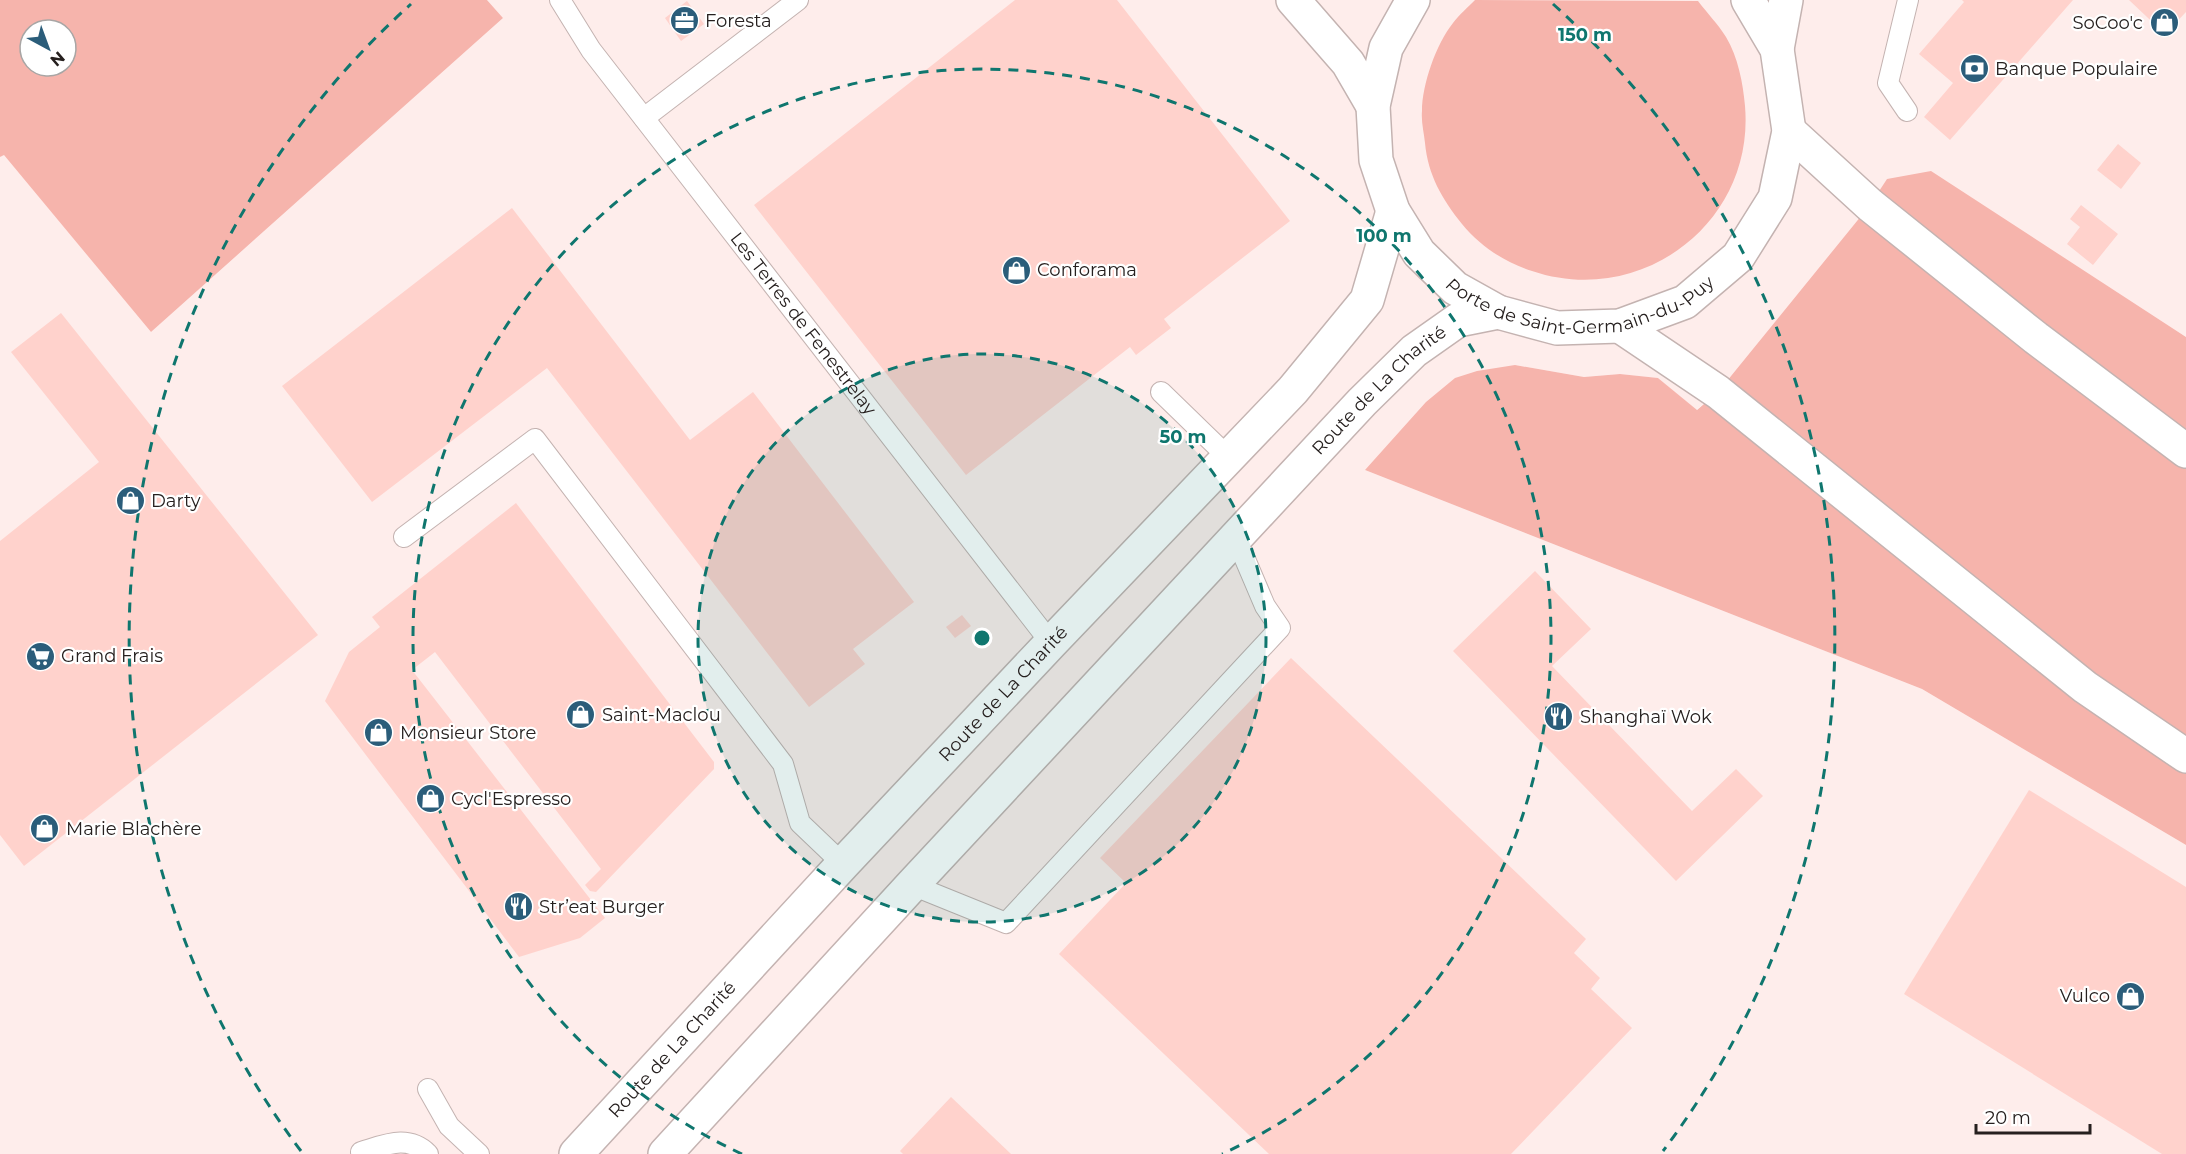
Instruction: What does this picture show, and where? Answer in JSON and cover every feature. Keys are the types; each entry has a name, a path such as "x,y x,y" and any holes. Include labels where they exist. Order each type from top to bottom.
{"main road":[{"path":"1293,0 1348,63 1373,106"},
{"name":"Porte de Saint-Germain-du-Puy","path":"1413,0 1386,48 1373,106 1376,160 1393,211 1419,253 1455,288 1498,312 1557,328 1620,326 1685,302 1738,257 1775,198 1790,131 1777,50 1748,0"},
{"path":"1777,50 1786,0"},
{"path":"1790,131 1870,205 2036,338 2186,451"},
{"name":"Route de La Charité","path":"576,1154 843,864 1293,390 1367,300 1393,211"},
{"name":"Route de La Charité","path":"665,1154 1362,402 1414,351 1458,320 1498,312"},
{"path":"1620,326 1718,392 2085,687 2186,756"}],"lane":[{"name":"Les Terres de Fenestrelay","path":"560,0 591,50 1051,643"},
{"path":"644,118 798,0"},
{"path":"1907,111 1888,83 1908,0"},
{"path":"1161,392 1228,458"},
{"path":"404,537 535,439 783,764 800,823 843,864"},
{"path":"912,885 1006,923 1280,628 1265,606 1236,538"},
{"path":"428,1089 449,1126 479,1154"},
{"path":"361,1152 390,1143 408,1141 428,1154"}],"shaded area":[{"path":"0,0 487,0 503,18 151,332 4,155 0,157"},
{"path":"487,0 2186,0 2186,337 1930,171 1870,205 1718,392 1696,410 1658,378 1620,374 1584,377 1515,365 1365,470 1922,689 2186,845 2186,1154 0,1154 0,157 4,154 151,332 503,18"},
{"path":"1475,0 1698,1 1726,37 1737,62 1745,106 1743,148 1731,186 1711,219 1683,246 1650,266 1613,277 1573,279 1532,271 1512,263 1485,246 1462,224 1442,196 1429,166 1422,111 1427,77 1441,42 1455,20"},
{"path":"1931,171 2186,337 2186,845 1922,689 1365,470 1426,402 1455,378 1477,371 1515,365 1584,377 1620,374 1658,378 1697,410 1718,392 1870,205 1887,179"}],"building":[{"name":"Conforama","path":"1015,0 1117,0 1290,221 1164,319 1171,328 1136,355 1130,347 966,475 754,205"},
{"name":"Banque Populaire","path":"1962,0 2073,0 1950,140 1924,117 1953,83 1919,54 1964,2"},
{"name":"SoCoo'c","path":"2129,0 2186,0 2186,12 2165,34"},
{"name":"Foresta","path":"687,1 704,24 681,41 665,18"},
{"path":"2118,144 2141,163 2121,189 2097,170"},
{"path":"2081,205 2118,234 2093,265 2067,244 2080,227 2070,219"},
{"path":"512,208 690,440 753,392 914,602 853,649 865,664 809,707 547,368 372,502 282,386"},
{"name":"Darty","path":"61,313 318,635 24,866 0,835 0,541 99,462 11,352"},
{"name":"Saint-Maclou","path":"516,503 714,762 714,769 596,892 590,891 585,885 601,869 435,652 412,670 605,918 580,938 519,957 325,701 349,652 380,627 372,617"},
{"name":"Shanghaï Wok","path":"1535,571 1591,629 1552,666 1692,811 1736,769 1763,796 1676,881 1453,651"},
{"path":"962,615 971,626 955,638 946,627"},
{"path":"1291,658 1586,939 1574,953 1600,978 1591,989 1632,1028 1511,1154 1269,1154 1059,954 1126,883 1100,858"},
{"path":"2029,790 2186,887 2186,1154 2162,1154 1904,994"},
{"path":"951,1097 1011,1154 903,1154 900,1151"}],"place":[{"name":"Foresta","path":"684,21"},
{"name":"SoCoo'c","path":"2164,23"},
{"name":"Banque Populaire","path":"1974,69"},
{"name":"Conforama","path":"1016,270"},
{"name":"Darty","path":"130,501"},
{"name":"Grand Frais","path":"40,656"},
{"name":"Saint-Maclou","path":"581,715"},
{"name":"Shanghaï Wok","path":"1559,717"},
{"name":"Monsieur Store","path":"379,733"},
{"name":"Cycl'Espresso","path":"430,799"},
{"name":"Marie Blachère","path":"45,829"},
{"name":"Str’eat Burger","path":"518,907"},
{"name":"Vulco","path":"2131,996"}]}
